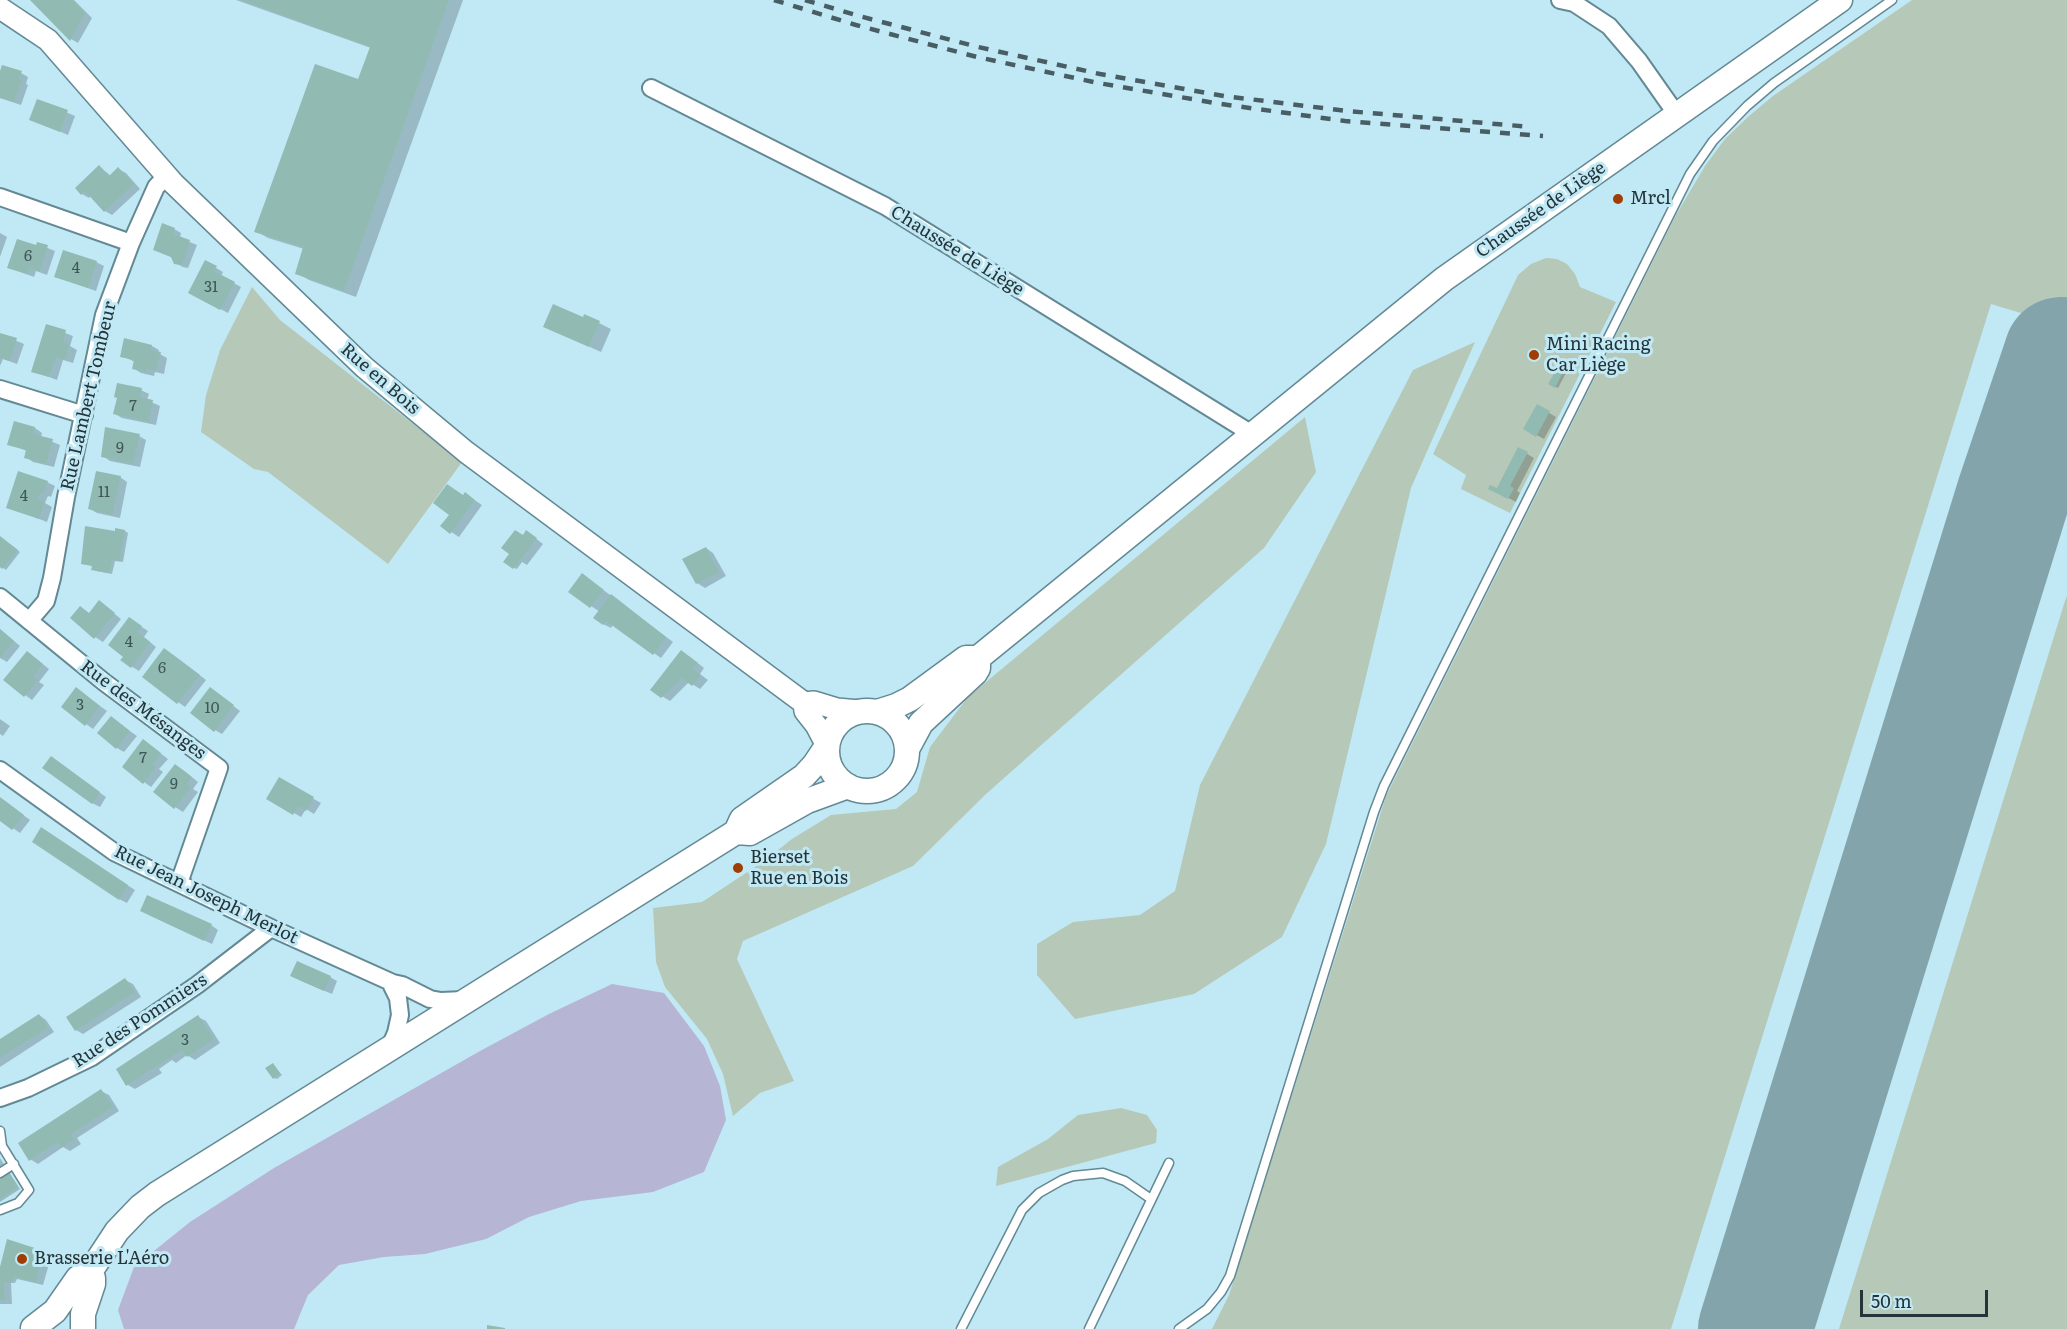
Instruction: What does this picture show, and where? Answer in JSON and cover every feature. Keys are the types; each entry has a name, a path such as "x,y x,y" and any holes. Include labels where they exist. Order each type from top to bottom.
{"main road":[{"name":"Chaussée de Liège","path":"868,711 896,706 910,699 966,658 978,658 1444,279 1840,0"},
{"name":"Chaussée de Liège","path":"908,749 921,723 975,673 978,668 978,658"},
{"path":"38,1329 62,1304 78,1278 90,1272 117,1231 140,1207 157,1194 736,832 742,819 804,776 815,764 836,725 846,716 868,711 886,715 897,724 905,736 908,749 906,763 899,776 888,785 875,790 861,791 838,780 827,759 826,746"},
{"path":"736,832 750,833 807,801 848,786"},
{"path":"83,1329 83,1314 93,1284 90,1272"}],"street":[{"path":"1560,0 1574,3 1609,26 1639,61 1677,115"},
{"name":"Rue en Bois","path":"0,8 48,40 166,176 364,367 466,452 804,703 806,711 816,724 826,746"},
{"name":"Chaussée de Liège","path":"651,88 885,206 1252,434"},
{"name":"Rue Lambert Tombeur","path":"29,621 46,601 104,315 131,243 156,187 166,176"},
{"path":"0,197 131,243"},
{"path":"0,389 84,415"},
{"path":"0,597 29,621"},
{"name":"Rue des Mésanges","path":"29,621 104,682 219,768 179,883"},
{"name":"Rue en Bois","path":"804,703 814,702 837,710 868,711"},
{"name":"Rue Jean Joseph Merlot","path":"0,770 114,852 271,928 430,999 467,1000"},
{"name":"Rue des Pommiers","path":"0,1098 28,1088 92,1057 197,985 271,928"},
{"path":"389,1049 400,1015 393,983"}],"lane":[{"path":"1179,1329 1215,1301 1230,1276 1384,786 1690,174 1713,141 1746,106 1774,83 1892,0"},
{"path":"0,1131 2,1146 29,1190 18,1203 0,1210"},
{"path":"1089,1329 1168,1163"},
{"path":"0,1173 14,1164"},
{"path":"961,1329 1022,1210 1039,1193 1073,1176 1103,1173 1125,1181 1151,1200"}],"green space":[{"path":"1912,0 2067,0 2067,327 1991,304 1671,1329 1212,1329 1229,1295 1386,796 1676,215 1705,166 1725,139 1749,116 1773,96"},
{"name":"Mini Racing Car Liège","path":"1546,258 1557,259 1567,264 1575,274 1580,287 1616,302 1510,513 1461,489 1466,475 1433,454 1518,275 1531,264"},
{"path":"252,287 280,320 462,462 388,564 268,472 254,469 201,432 206,395 220,350"},
{"path":"1475,342 1411,488 1326,844 1282,937 1194,994 1075,1019 1037,975 1037,944 1073,922 1140,915 1175,891 1200,785 1413,370"},
{"path":"1305,417 1316,472 1264,548 986,794 913,866 743,941 737,959 794,1081 760,1093 733,1116 723,1074 707,1039 665,987 656,962 653,908 702,902 764,861 792,839 831,815 896,809 917,792 930,747 968,697"},
{"path":"2067,596 2067,1329 1839,1329 2065,601"},
{"path":"1121,1108 1147,1115 1157,1130 1156,1143 996,1186 998,1167 1048,1139 1078,1115"}],"water":[{"path":"612,984 664,993 704,1046 720,1086 726,1120 704,1172 653,1192 581,1201 529,1217 486,1239 425,1254 384,1257 339,1265 308,1295 294,1329 124,1329 118,1310 134,1267 190,1222 274,1168 480,1051"}],"building":[{"path":"30,0 73,0 85,13 70,41"},
{"path":"241,0 449,0 344,291 295,274 303,247 254,232 315,64 358,79 370,47"},
{"path":"2,65 22,71 19,79 22,80 14,102 0,98"},
{"path":"37,99 68,110 60,132 29,120"},
{"path":"99,165 109,176 118,167 134,184 104,212 85,191 81,195 75,188"},
{"path":"162,223 175,228 173,234 190,240 181,265 174,264 171,257 153,250"},
{"path":"17,239 36,245 37,242 48,245 40,272 29,268 27,274 7,268"},
{"path":"63,250 97,261 88,288 54,277"},
{"path":"205,260 217,266 214,271 235,282 220,310 188,293"},
{"path":"553,304 583,317 584,314 600,321 589,347 543,327"},
{"path":"46,324 66,330 63,342 70,344 65,360 56,357 49,377 31,372"},
{"path":"0,333 17,338 10,361 0,358"},
{"path":"124,338 152,345 151,350 161,352 156,371 147,369 146,372 132,369 134,360 120,357"},
{"path":"1558,367 1564,370 1555,388 1548,384"},
{"path":"117,383 142,388 140,397 153,400 149,422 113,414 117,398 114,397"},
{"path":"1537,404 1550,411 1536,437 1523,429"},
{"path":"14,421 35,427 33,434 53,439 46,464 24,458 26,450 7,445"},
{"path":"105,427 140,434 133,464 101,457"},
{"path":"1518,447 1528,452 1510,486 1514,488 1508,499 1488,489 1490,485 1497,488"},
{"path":"18,471 48,481 43,494 40,493 38,499 45,501 39,519 6,508"},
{"path":"96,471 121,476 112,515 88,509"},
{"path":"447,484 463,495 465,492 475,500 450,534 440,526 449,515 433,503"},
{"path":"85,526 115,531 115,528 125,530 120,561 112,560 109,573 91,570 92,566 81,564"},
{"path":"515,530 523,535 526,530 537,538 513,569 503,562 509,554 501,548"},
{"path":"0,536 18,550 2,569 0,567"},
{"path":"706,547 719,572 696,584 682,559"},
{"path":"582,573 604,590 590,608 568,592"},
{"path":"611,594 666,637 653,655 606,621 603,625 593,618"},
{"path":"99,600 115,613 94,639 70,618 80,606 89,613"},
{"path":"129,617 142,626 137,632 150,642 131,668 120,660 123,657 108,645"},
{"path":"0,629 14,641 0,658"},
{"path":"164,648 200,675 177,704 142,677"},
{"path":"681,650 698,663 693,669 701,675 692,686 682,678 661,698 650,690"},
{"path":"27,651 43,664 33,677 38,680 24,697 3,680"},
{"path":"76,687 100,706 85,726 61,707"},
{"path":"210,687 234,705 214,732 190,713"},
{"path":"111,716 130,731 116,749 97,733"},
{"path":"143,739 161,753 153,764 156,767 143,784 122,767"},
{"path":"51,756 100,792 92,804 42,768"},
{"path":"175,764 192,777 187,783 191,787 174,809 153,792"},
{"path":"279,777 314,797 306,811 298,806 293,815 266,799"},
{"path":"0,797 24,815 12,830 0,821"},
{"path":"41,827 128,885 119,900 32,842"},
{"path":"147,895 212,924 204,941 140,911"},
{"path":"297,961 331,976 324,991 290,976"},
{"path":"125,978 135,992 75,1031 66,1017"},
{"path":"39,1014 48,1028 0,1058 0,1039"},
{"path":"198,1015 214,1039 187,1057 182,1050 126,1086 116,1069"},
{"path":"273,1063 280,1073 273,1079 265,1068"},
{"path":"101,1089 113,1107 71,1134 74,1140 61,1148 57,1142 29,1161 18,1143"},
{"path":"10,1174 18,1187 0,1199 0,1180"},
{"name":"Brasserie L'Aéro","path":"7,1239 44,1251 36,1282 14,1277 12,1282 4,1283 5,1300 0,1300 0,1267"},
{"path":"487,1325 505,1328 505,1329 487,1329"}],"taxiway":[{"path":"1956,679 2010,523 2022,501 2036,484 2067,461"}],"runway":[{"path":"1755,1329 2013,496 2061,354"}],"railway":[{"path":"774,0 856,25 977,57 1098,83 1221,104 1345,121 1543,136"},
{"path":"805,0 978,47 1100,74 1224,96 1347,111 1531,127"}],"place":[{"name":"Mrcl","path":"1618,199"},
{"name":"Mini Racing Car Liège","path":"1534,355"},
{"name":"Bierset Rue en Bois","path":"738,868"},
{"name":"Brasserie L'Aéro","path":"22,1259"}]}
